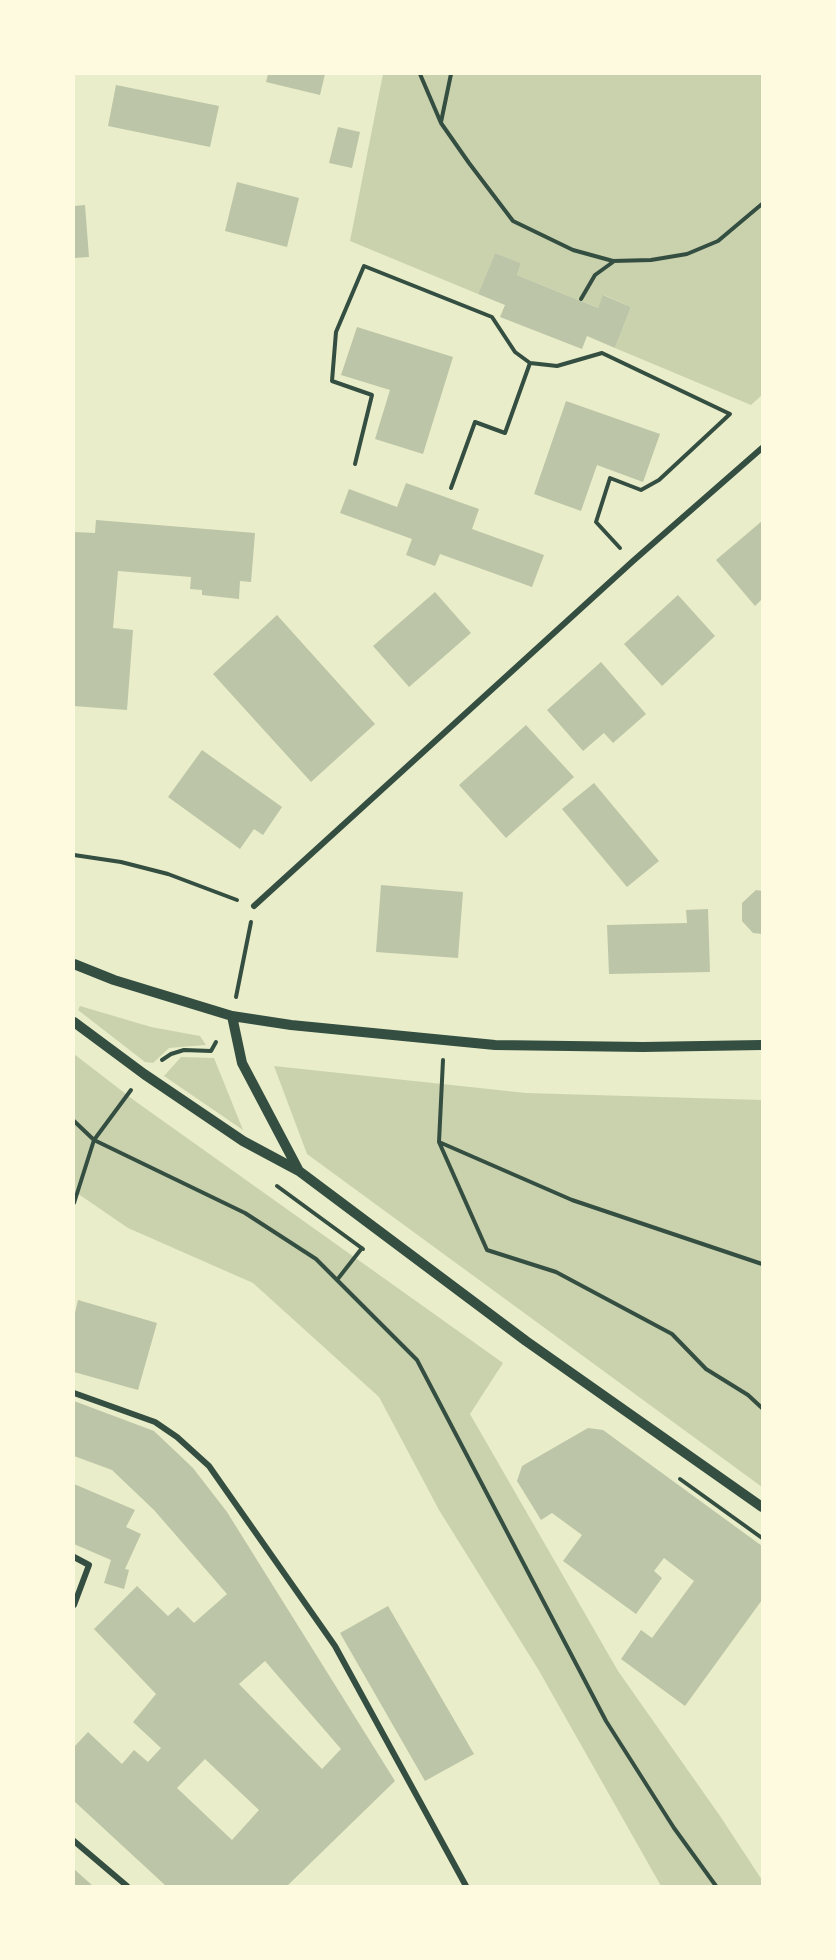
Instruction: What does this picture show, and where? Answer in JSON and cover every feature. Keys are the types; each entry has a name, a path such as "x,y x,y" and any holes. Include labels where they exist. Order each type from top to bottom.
{"street":[{"path":"254,906 633,561 762,448"},
{"path":"74,964 114,980 232,1016 291,1025 495,1045 621,1047 762,1045"},
{"path":"232,1016 242,1063 299,1171"},
{"path":"74,1022 144,1074 243,1141 299,1171 526,1341 762,1507"},
{"path":"74,1393 155,1422 177,1437 208,1466 335,1646 466,1887"},
{"path":"74,1557 89,1565 74,1605"},
{"path":"74,1841 127,1887"}],"path":[{"path":"420,74 441,123 513,220 573,250 614,261 651,260 687,254 718,241 762,204"},
{"path":"441,123 451,74"},
{"path":"581,299 595,275 614,261"},
{"path":"355,464 372,395 333,381 336,332 364,266 492,317 515,352 530,363 557,366 602,352 730,414 659,480 641,490 610,478 596,522 633,561"},
{"path":"451,488 475,422 506,433 530,363"},
{"path":"74,855 121,862 168,874 254,906 232,1016"},
{"path":"444,1039 439,1142 488,1250 556,1272 672,1334 706,1369 748,1395 762,1408"},
{"path":"74,1121 94,1140 245,1213 316,1259 417,1360 606,1721 674,1827 716,1887"},
{"path":"439,1142 572,1200 762,1264"},
{"path":"74,1203 82,1178"},
{"path":"337,1280 362,1248"}],"green space":[{"path":"383,74 762,74 762,395 751,405 615,348 631,307 604,295 598,308 517,275 521,263 495,253 478,294 350,241"},
{"path":"80,1006 151,1027 200,1036 206,1045 169,1048 153,1063 145,1062 78,1010"},
{"path":"74,1054 135,1101 503,1363 470,1414 618,1671 720,1816 762,1880 762,1886 661,1886 538,1669 439,1510 379,1397 253,1283 128,1228 74,1191"},
{"path":"181,1057 214,1058 243,1130 164,1076"},
{"path":"274,1066 526,1093 762,1100 762,1487 307,1154"}],"building":[{"path":"268,74 325,74 320,95 266,82"},
{"path":"116,85 219,106 210,147 108,126"},
{"path":"338,127 360,132 352,168 329,163"},
{"path":"237,182 299,198 287,247 225,231"},
{"path":"85,205 89,257 74,258 74,206"},
{"path":"495,253 521,263 517,275 598,308 603,295 631,307 615,348 587,336 582,349 500,317 505,305 478,294"},
{"path":"357,327 453,357 423,454 375,439 390,390 341,375"},
{"path":"566,401 660,434 643,482 597,465 581,511 534,494"},
{"path":"406,483 479,509 472,529 544,555 532,587 440,554 435,566 406,555 412,539 340,513 349,489 397,507"},
{"path":"96,520 255,533 251,582 240,581 239,599 202,595 202,590 190,589 191,577 118,571 113,628 133,630 127,710 74,706 74,532 95,533"},
{"path":"762,521 762,599 755,606 716,560"},
{"path":"435,592 471,633 409,687 373,646"},
{"path":"678,595 715,636 662,686 624,644"},
{"path":"277,615 375,724 311,782 213,674"},
{"path":"601,662 646,714 613,743 604,733 583,751 547,710"},
{"path":"526,725 574,777 506,838 459,785"},
{"path":"202,750 282,807 263,835 254,829 240,849 168,797"},
{"path":"594,783 659,861 627,887 562,809"},
{"path":"381,885 463,892 458,958 376,952"},
{"path":"756,890 762,891 762,934 753,933 742,921 742,903"},
{"path":"708,909 710,972 609,974 607,925 687,923 686,910"},
{"path":"78,1300 157,1323 138,1390 74,1372 74,1317"},
{"path":"74,1401 154,1431 193,1468 227,1512 395,1781 287,1886 166,1886 74,1801 74,1747 88,1732 122,1764 134,1750 148,1762 161,1748 133,1722 156,1694 94,1629 137,1586 168,1616 178,1607 194,1623 227,1594 154,1510 112,1470 74,1456","holes":["265,1661 341,1749 322,1769 239,1684","205,1759 259,1810 232,1840 177,1788"]},
{"path":"588,1428 603,1430 762,1546 762,1600 685,1706 621,1659 641,1630 652,1638 694,1581 664,1558 654,1571 662,1578 636,1614 563,1561 582,1535 552,1513 541,1520 517,1481 522,1466"},
{"path":"74,1484 135,1510 126,1527 141,1534 125,1569 129,1570 124,1589 104,1583 111,1560 74,1544"},
{"path":"388,1606 474,1754 425,1781 340,1633"},
{"path":"74,1869 93,1886 74,1886"}]}
